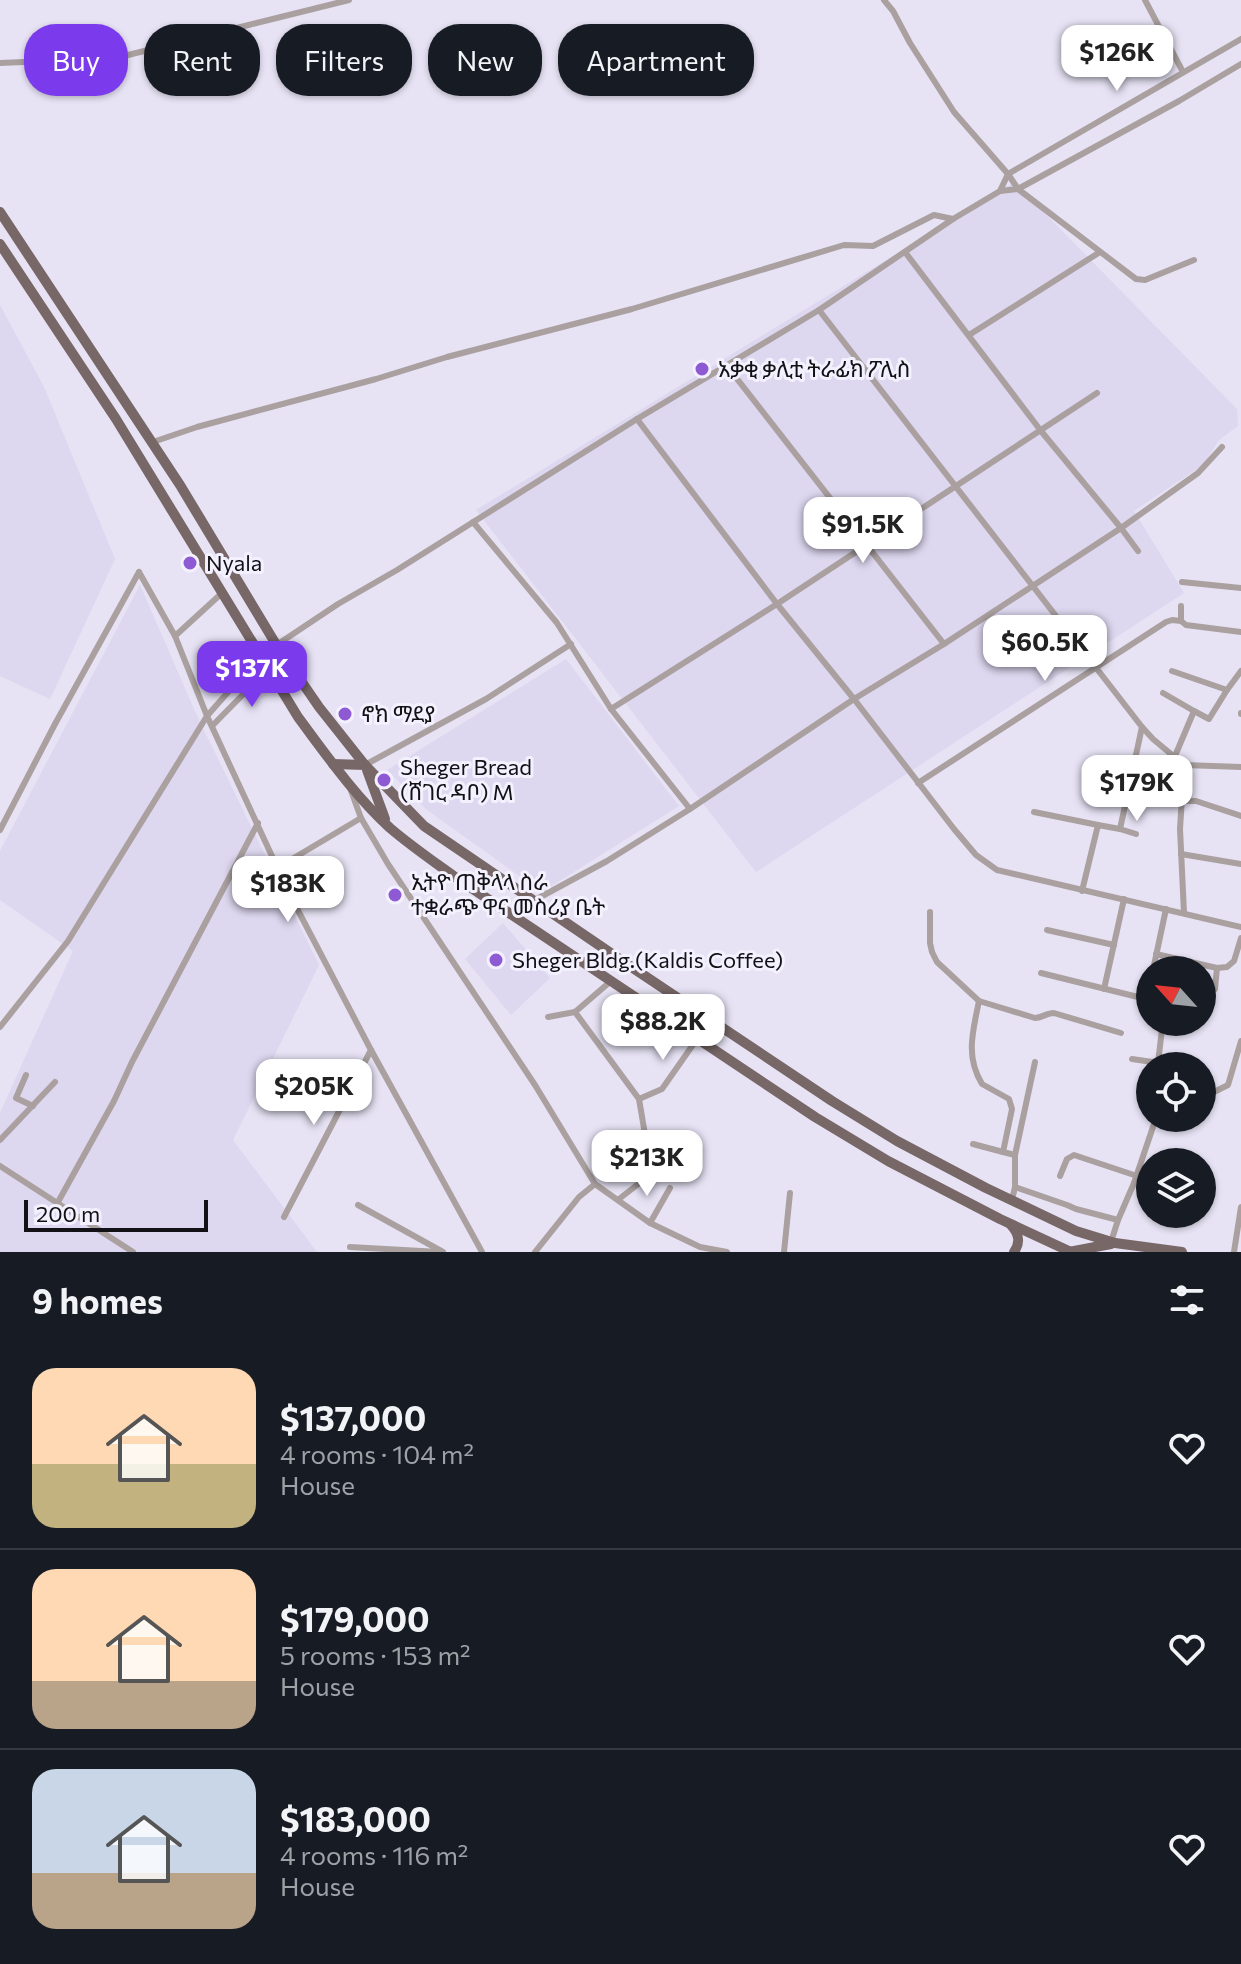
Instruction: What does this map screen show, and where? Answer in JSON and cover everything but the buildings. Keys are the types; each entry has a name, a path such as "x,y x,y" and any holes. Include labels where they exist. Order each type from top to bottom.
{"main road":[{"path":"0,212 153,442 277,646 319,707 365,765 424,826 897,1141 1076,1231 1113,1242 1182,1252"},
{"path":"0,244 116,419 298,717 362,800 388,826 414,848 697,1039 888,1161 1070,1252 1113,1242"},
{"path":"333,764 365,765"},
{"path":"365,765 388,826"},
{"path":"1010,1223 1019,1235 1014,1252"},
{"path":"1070,1252 1076,1231"},
{"path":"1113,1242 1124,1252"}],"street":[{"path":"0,63 116,58 349,0"},
{"path":"884,0 954,112 1018,189 1128,275 1141,280 1194,260"},
{"path":"1145,0 1183,72"},
{"path":"1000,191 1008,174 1241,39"},
{"path":"0,1027 68,941 207,716 260,656 338,604 819,310 953,219 1000,191 1018,189 1241,64"},
{"path":"153,442 447,357 632,309 844,245 873,246 934,215 953,219"},
{"path":"905,252 1041,431 1138,551"},
{"path":"969,335 1100,252"},
{"path":"819,310 1153,739 1184,765 1241,767"},
{"path":"727,366 944,644"},
{"path":"611,709 777,604 1097,393"},
{"path":"637,419 777,604 976,855 997,870 1241,927"},
{"path":"533,901 607,861 690,809 854,699 1033,586 1198,473 1222,447"},
{"path":"473,522 548,612 611,709 690,809"},
{"path":"0,830 139,572 175,636 207,716 277,868 371,1050 482,1252"},
{"path":"1182,582 1241,588"},
{"path":"175,636 222,593"},
{"path":"1181,606 1181,621"},
{"path":"918,783 1166,622 1181,621 1186,625 1241,632"},
{"path":"365,765 486,699 571,644"},
{"path":"212,726 268,669"},
{"path":"1172,671 1227,690"},
{"path":"1163,693 1209,719 1241,671"},
{"path":"1175,756 1194,711"},
{"path":"1120,829 1142,727"},
{"path":"1184,765 1180,801 1184,913"},
{"path":"1089,776 1129,782"},
{"path":"347,781 361,818 388,864 535,1085 595,1184 650,1223 699,1249 727,1252"},
{"path":"1180,801 1196,801 1241,816"},
{"path":"1034,812 1136,834"},
{"path":"277,868 361,818"},
{"path":"58,1202 258,823"},
{"path":"1082,891 1098,825"},
{"path":"1181,854 1241,864"},
{"path":"1104,989 1124,899"},
{"path":"1166,909 1156,954 1217,968 1231,966 1241,938"},
{"path":"930,912 929,933 937,962 979,1001 1035,1018 1054,1013 1121,1033"},
{"path":"1047,930 1114,945"},
{"path":"1216,978 1217,968"},
{"path":"1041,973 1136,997"},
{"path":"548,1017 575,1012 611,981"},
{"path":"979,1001 970,1048 979,1080 986,1087 1005,1095 1011,1104 1003,1152"},
{"path":"575,1012 639,1099 649,1158 655,1171 619,1199"},
{"path":"639,1099 662,1089 697,1039"},
{"path":"1216,1091 1228,1085 1241,1041"},
{"path":"284,1217 371,1050"},
{"path":"1132,1059 1136,1060"},
{"path":"1012,1200 1015,1155 1035,1062"},
{"path":"26,1075 16,1098 33,1106"},
{"path":"0,1140 55,1082"},
{"path":"1113,1242 1118,1220 1151,1132"},
{"path":"973,1144 1015,1155"},
{"path":"1060,1176 1067,1159 1074,1155 1135,1179"},
{"path":"0,1166 133,1252"},
{"path":"535,1252 579,1197 595,1184"},
{"path":"1015,1187 1118,1220"},
{"path":"650,1223 670,1188"},
{"path":"784,1252 790,1193"},
{"path":"358,1205 443,1252"},
{"path":"1234,1252 1241,1207"},
{"path":"350,1247 443,1252"}],"shaded area":[{"path":"1014,182 1237,409 1238,426 1219,440 1203,465 1134,511 1184,593 756,872 476,510"},
{"path":"0,305 44,387 115,559 50,699 0,676"},
{"path":"140,585 198,718 319,965 233,1140 317,1252 0,1252 0,1113 73,951 0,900 0,851"},
{"path":"566,659 679,806 542,892 427,810 387,770"},
{"path":"503,923 550,978 511,1015 465,959"}],"place":[{"name":"አቃቂ ቃሊቲ ትራፊክ ፖሊስ","path":"702,369"},
{"name":"Nyala","path":"190,563"},
{"name":"ኖክ ማደያ","path":"345,714"},
{"name":"Sheger Bread (ሸገር ዳቦ) M","path":"384,780"},
{"name":"ኢትዮ ጠቅላላ ስራ ተቋራጭ ዋና መስሪያ ቤት","path":"395,895"},
{"name":"Sheger Bldg.(Kaldis Coffee)","path":"496,960"}]}
